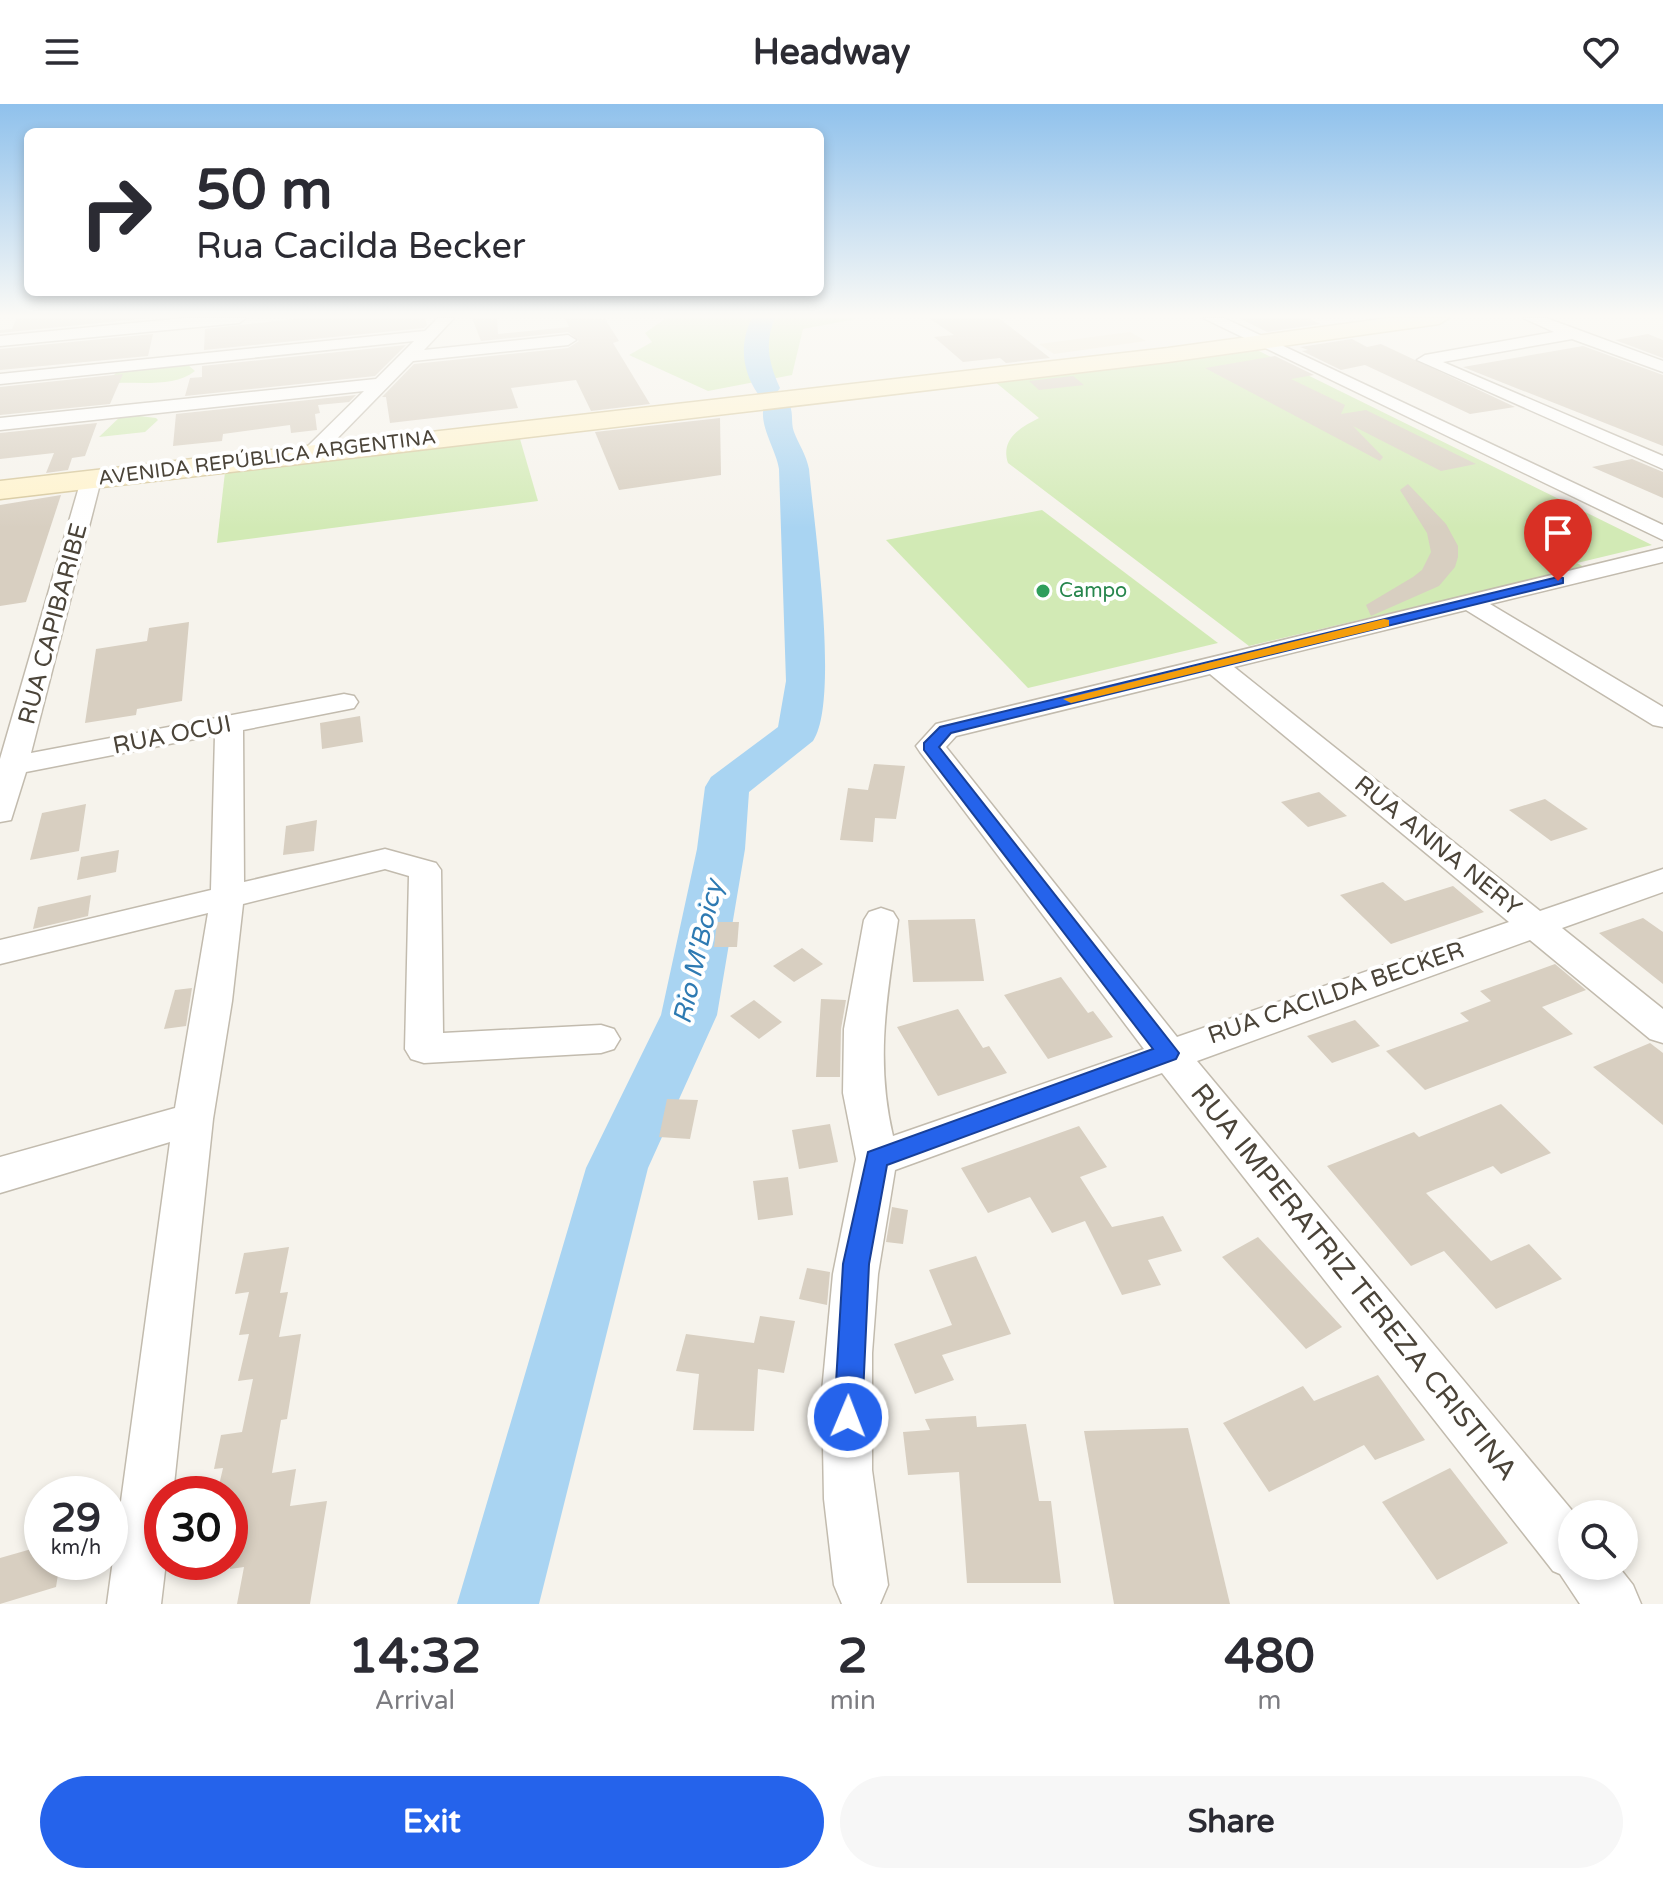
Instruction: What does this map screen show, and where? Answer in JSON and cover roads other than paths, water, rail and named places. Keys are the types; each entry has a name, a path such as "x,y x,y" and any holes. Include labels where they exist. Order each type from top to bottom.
{"main road":[{"name":"AVENIDA REPÚBLICA ARGENTINA","path":"0,480 829,388"},
{"name":"AVENIDA REPÚBLICA ARGENTINA","path":"0,490 317,447"},
{"path":"91,480 148,463"}],"street":[{"path":"0,424 342,388"},
{"path":"317,447 376,388"},
{"path":"1357,388 1663,533"},
{"path":"1490,388 1663,463"},
{"name":"RUA CAPIBARIBE","path":"0,813 8,766 91,480"},
{"path":"1214,664 1658,560"},
{"path":"1469,602 1663,719"},
{"name":"RUA IMPERATRIZ TEREZA CRISTINA","path":"1214,664 938,738 1168,1053 1558,1535"},
{"name":"RUA ANNA NERY","path":"1214,664 1663,1029"},
{"name":"RUA OCUI","path":"8,766 344,702"},
{"path":"134,1604 193,1119 214,1001 227,896 229,723"},
{"path":"0,952 385,859 425,870 424,1049 601,1039"},
{"name":"RUA CACILDA BECKER","path":"877,1159 1534,923 1663,880"},
{"path":"861,1585 847,1470 849,1363 856,1264 877,1159 863,1093 863,1029 881,920"},
{"path":"0,1175 193,1119"},
{"path":"1595,1580 1614,1604"}],"waterway":[{"name":"Rio M'Boicy","path":"498,1604 617,1168 689,1015 721,849 727,787 798,732 806,681 794,469 791,451 778,429 780,415 777,406"}],"place":[{"name":"Campo","path":"1043,591"}]}
